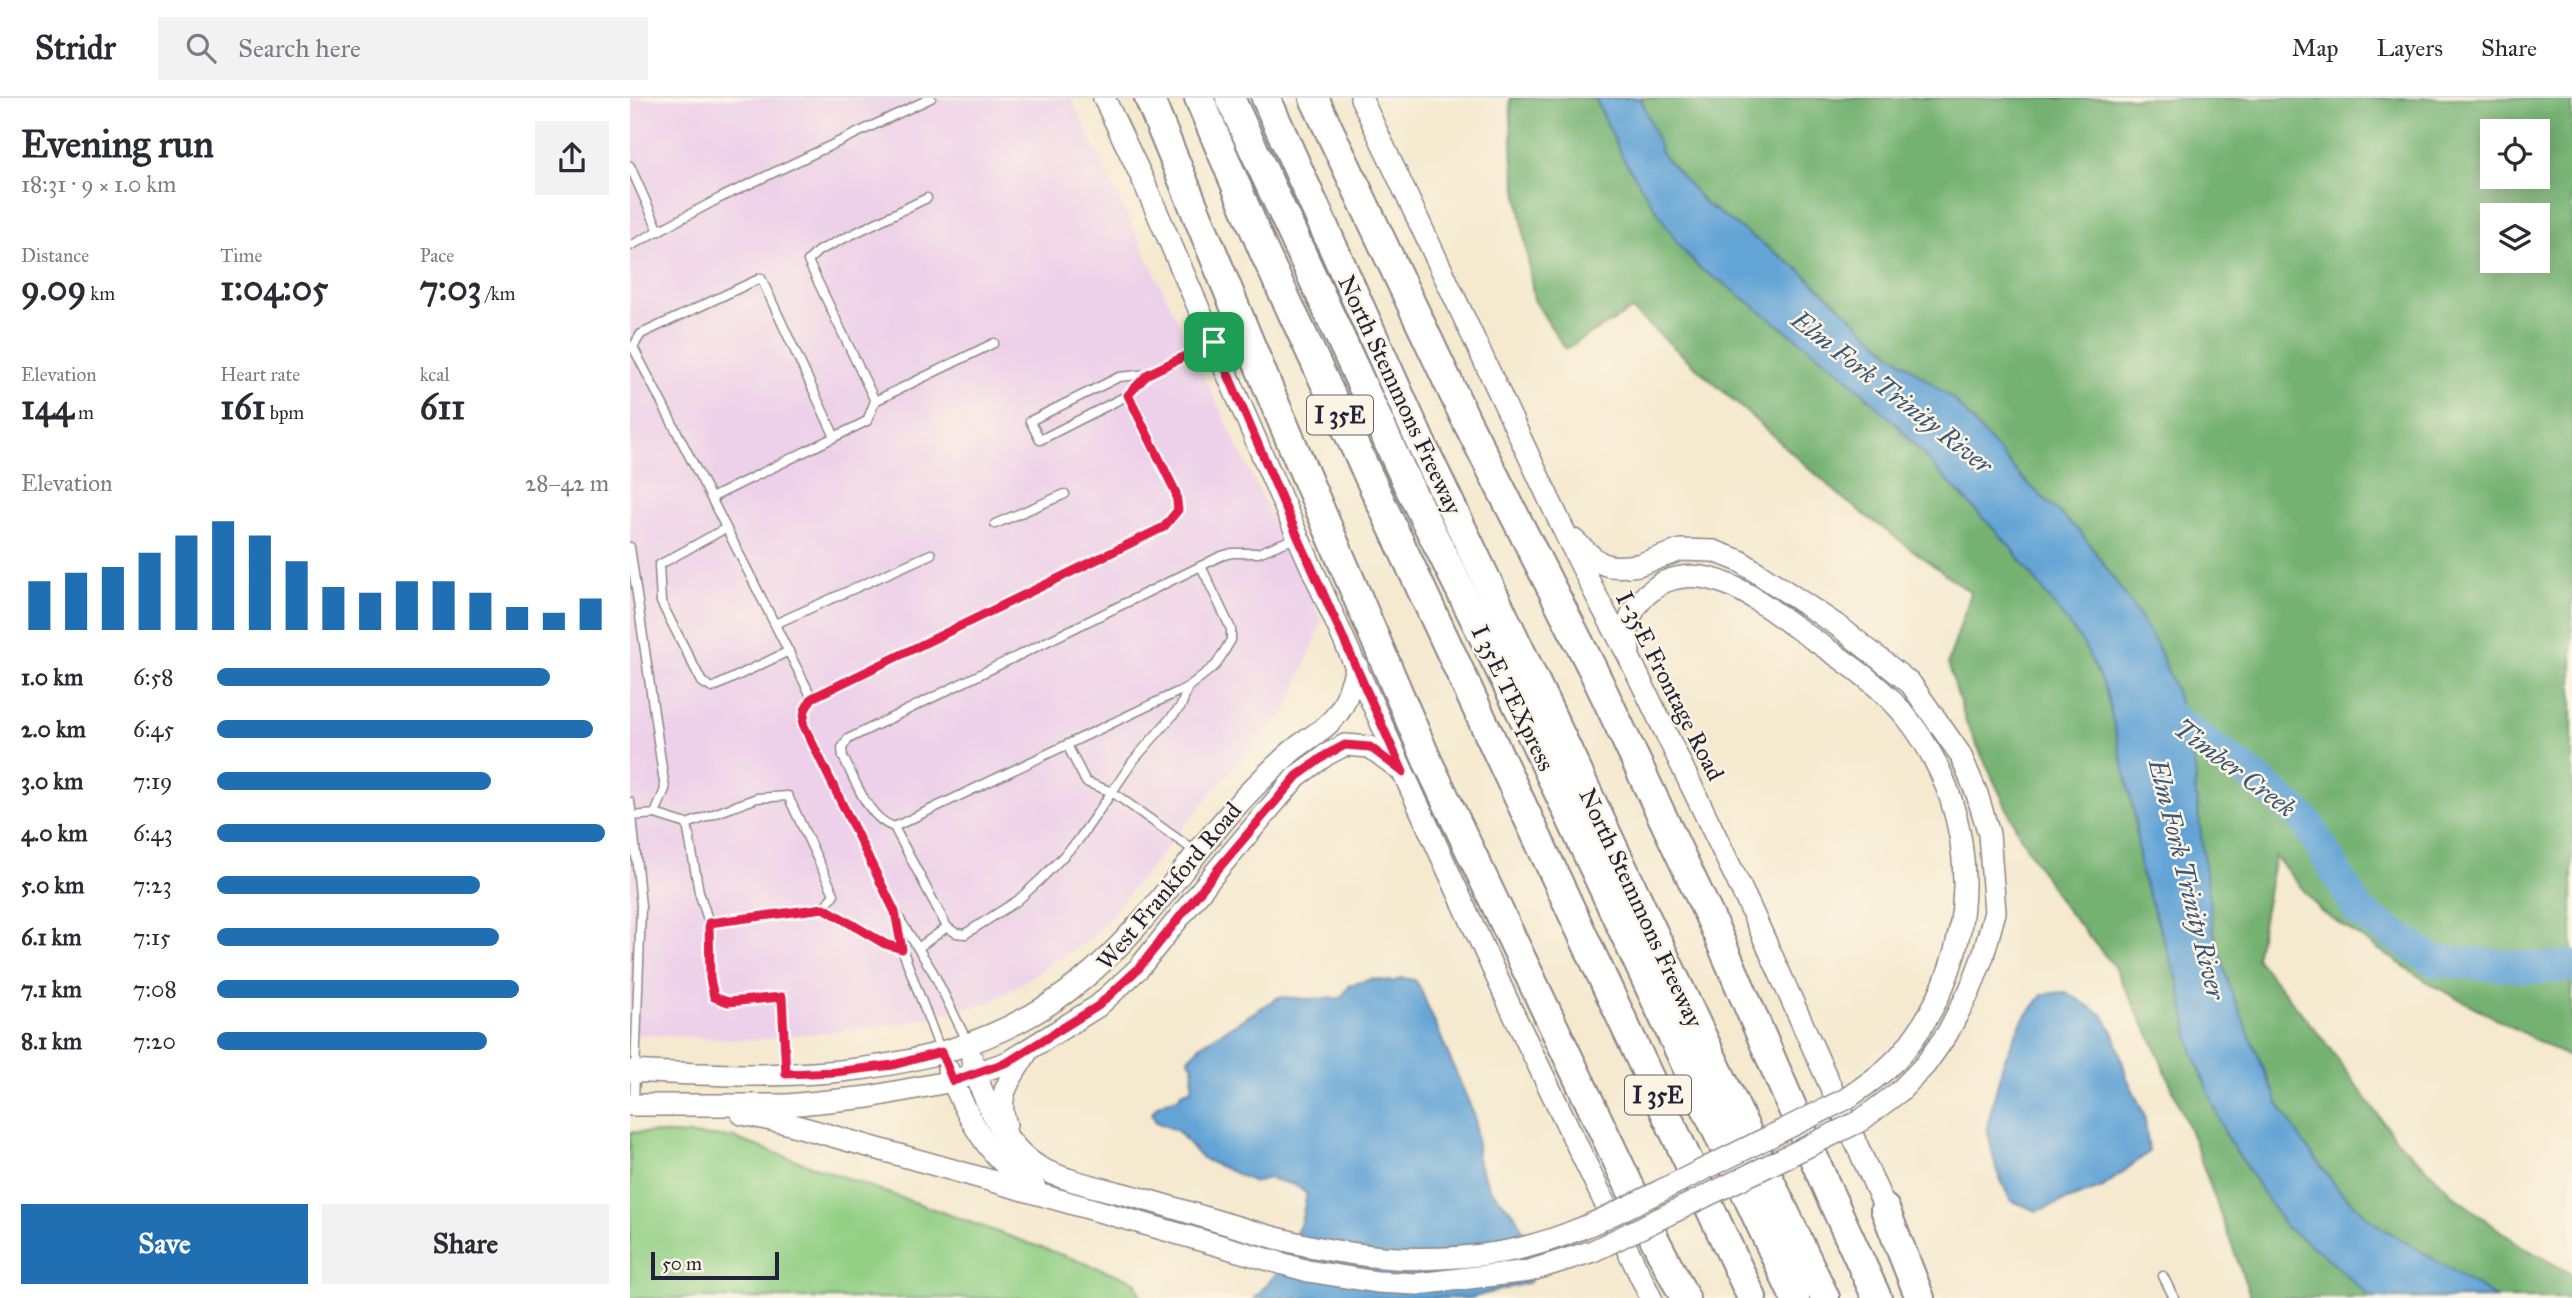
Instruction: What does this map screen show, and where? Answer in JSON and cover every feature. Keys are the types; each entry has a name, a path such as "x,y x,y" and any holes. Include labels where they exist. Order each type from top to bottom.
{"highway":[{"path":"1149,98 1272,397 1415,766 1541,1000 1685,1298"},
{"name":"I 35E","path":"1199,98 1264,252 1752,1298"},
{"name":"I 35E TEXpress","path":"1230,98 1422,514 1521,712 1643,939 1795,1298"},
{"name":"North Stemmons Freeway","path":"1266,98 1421,443 1549,711 1643,939 1825,1298"},
{"path":"1314,98 1466,420 1592,668 1713,924 1877,1298"},
{"path":"1885,1209 1920,1298"}],"main road":[{"path":"1104,98 1357,666 1415,766 1514,1015 1651,1298"},
{"name":"I-35E Frontage Road","path":"1361,98 1564,531 1629,657 1749,905 1885,1209 1929,1298"},
{"path":"699,1105 786,1123 1308,1270 1377,1282 1417,1284 1530,1271 1593,1251 1860,1121 1900,1091 1925,1065 1947,1034 1970,990 1995,912 1989,834 1977,794 1960,754 1911,684 1841,628 1740,561 1714,551 1681,550 1638,565 1612,568 1600,563 1564,531"},
{"path":"969,1044 975,1073 995,1117 1016,1149 1040,1168 1279,1238 1348,1253 1405,1258 1450,1258 1503,1252 1589,1226 1846,1099 1877,1078 1902,1053 1926,1019 1945,981 1959,941 1965,896 1964,855 1956,817 1930,754 1909,720 1884,691 1738,587 1710,578 1685,578 1664,582 1639,603 1627,625 1629,657"},
{"name":"West Frankford Road","path":"632,1071 716,1075 786,1074 835,1072 893,1065 995,1035 1034,1015 1082,981 1135,930 1196,852 1243,798 1292,751 1340,711 1357,666"},
{"name":"West Frankford Road","path":"632,1105 788,1105 869,1097 953,1081 1008,1062 1098,1006 1139,968 1297,776 1345,745 1370,747 1415,766"},
{"path":"1196,852 1218,869"},
{"path":"1012,1143 1003,1116 1002,1096 1028,1050"},
{"path":"941,1052 973,1126 990,1150 1015,1175 1055,1200"}],"lane":[{"path":"630,246 720,198 931,98"},
{"path":"630,166 659,231"},
{"path":"875,401 808,261 818,251 927,198"},
{"path":"812,698 633,347 641,334 761,278 835,437"},
{"path":"1148,374 1128,395 1040,440 1030,421 1119,377 1148,374 1214,342"},
{"path":"711,498 867,421 875,401 994,343"},
{"path":"969,1044 933,972 895,912 803,724 805,710 812,698 1164,527 1173,519 1178,510 1176,493 1128,395"},
{"path":"995,524 1065,494"},
{"path":"726,528 659,565 661,602 702,682 712,688 789,651"},
{"path":"1188,687 1181,706 1133,761 1077,842 1017,901 965,934 956,933 947,926 894,827 883,823 874,815 842,748 848,739 1221,556 1232,553 1258,553 1298,537"},
{"path":"630,547 665,789 655,814"},
{"path":"775,624 931,554"},
{"path":"894,827 1188,687 1216,665 1231,640 1231,629 1201,566"},
{"path":"1068,745 1086,782 1112,792 1196,852"},
{"path":"631,816 655,814 687,824 757,798 788,796 834,894 824,908"},
{"path":"630,802 641,906 632,1105"},
{"path":"687,824 699,892 709,923 710,978 714,997 728,1002 782,997 786,1074"},
{"path":"709,923 824,908 885,944 902,949"},
{"path":"895,912 902,949 941,1052"},
{"path":"918,948 947,926"},
{"path":"2162,1276 2174,1298"}],"shaded area":[{"path":"630,98 1071,98 1322,622 1287,712 1240,759 1092,938 991,1002 900,1024 754,1040 630,1034"}],"green space":[{"path":"1510,98 2572,98 2572,1059 2429,983 2321,911 2275,856 2256,958 2323,1039 2394,1137 2459,1200 2521,1246 2572,1274 2572,1298 2251,1298 2194,1141 2155,1046 2113,965 2061,903 2021,838 1966,722 1948,663 1971,593 1846,501 1632,310 1565,349 1534,300 1513,163"},
{"path":"630,1132 731,1137 1135,1281 1141,1298 630,1298"}],"water":[{"name":"Elm Fork Trinity River","path":"1595,98 1641,98 1662,154 1706,204 1800,270 1892,354 1954,400 2023,479 2082,534 2157,645 2177,694 2196,773 2195,787 2213,929 2231,991 2278,1103 2338,1189 2373,1222 2497,1298 2371,1298 2324,1255 2286,1227 2226,1136 2192,1050 2179,985 2141,873 2134,812 2106,691 2084,645 2009,545 1898,426 1841,372 1722,282 1700,269 1680,247 1623,158"},
{"path":"1402,978 1414,980 1419,986 1475,1117 1478,1163 1490,1189 1515,1215 1526,1237 1530,1282 1470,1298 1255,1298 1277,1273 1301,1223 1307,1194 1295,1185 1268,1178 1254,1182 1201,1158 1178,1131 1156,1122 1152,1114 1162,1103 1178,1098 1181,1093 1192,1089 1193,1067 1188,1058 1201,1045 1279,997 1341,998 1350,985 1372,979 1393,982"},
{"path":"2066,992 2103,1015 2114,1034 2127,1078 2144,1114 2149,1152 2103,1187 2037,1211 2010,1200 1996,1169 1987,1127 2003,1063 2021,1023 2043,994"}],"waterway":[{"name":"Timber Creek","path":"2151,704 2252,776 2306,821 2359,912 2435,961 2542,968 2572,966"}],"route":[{"path":"1214,342 1403,772 1370,747 1345,745 1297,776 1139,968 1098,1006 1008,1062 953,1081 941,1052 893,1065 835,1072 786,1074 782,997 728,1002 714,997 710,978 709,923 824,908 885,944 902,949 895,912 803,724 805,710 812,698 1164,527 1178,510 1176,493 1128,395 1148,374 1214,342"}]}
